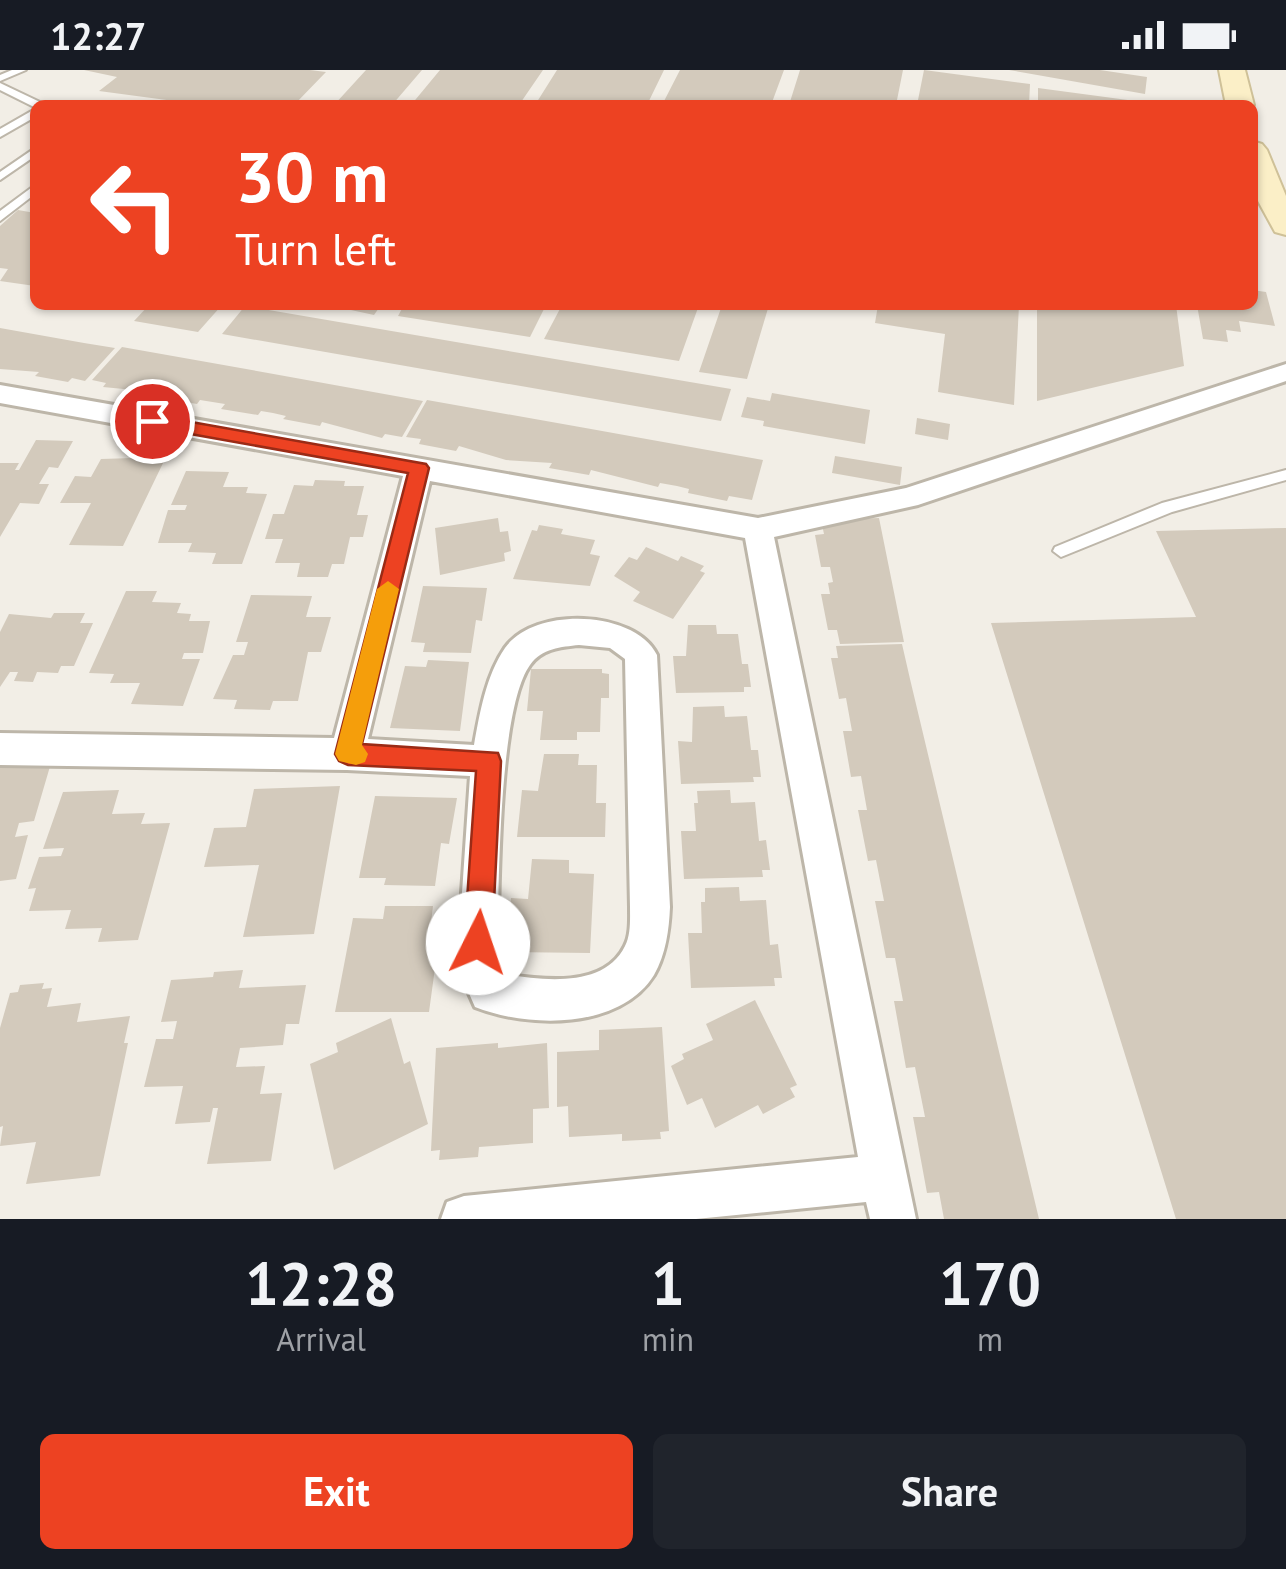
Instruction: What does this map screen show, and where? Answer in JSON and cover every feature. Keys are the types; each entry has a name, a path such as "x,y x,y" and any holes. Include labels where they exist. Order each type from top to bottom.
{"street":[{"path":"1258,163 1283,217"},
{"path":"0,394 758,529 908,498 1286,372"},
{"path":"348,754 419,468"},
{"path":"464,1219 889,1198 758,529"},
{"path":"579,632 613,633 630,640 641,656 650,906 648,939 638,962 616,984 576,999 520,999 490,992 480,978 489,761 507,678 518,656 533,642 553,634 579,632"},
{"path":"0,749 348,754 489,761"}],"lane":[{"path":"21,70 0,82 30,100"},
{"path":"0,134 30,115"},
{"path":"0,177 30,155"},
{"path":"0,218 30,192"},
{"path":"1062,551 1168,507 1286,475"}],"building":[{"path":"84,70 326,72 299,100 166,100 99,91 117,77"},
{"path":"366,70 422,70 396,100 339,100"},
{"path":"440,70 543,70 522,100 415,100"},
{"path":"557,70 664,70 649,100 538,100"},
{"path":"680,70 784,70 773,100 665,100"},
{"path":"800,70 903,70 897,100 791,100"},
{"path":"924,70 1030,84 1029,100 918,100"},
{"path":"1009,70 1100,70 1147,77 1145,94"},
{"path":"1038,88 1128,100 1038,100"},
{"path":"18,210 30,212 30,285 0,281 8,269 0,268 0,226"},
{"path":"1258,291 1266,292 1275,326 1239,321 1241,332 1226,330 1228,342 1203,339 1198,310 1258,310"},
{"path":"144,310 218,310 198,332 134,321"},
{"path":"242,310 268,310 731,389 721,421 222,334"},
{"path":"351,310 378,310 374,315"},
{"path":"401,310 544,310 530,337 398,316"},
{"path":"559,310 697,310 679,361 544,339"},
{"path":"720,310 768,310 747,379 699,372"},
{"path":"877,310 1019,310 1014,405 938,392 945,334 875,323"},
{"path":"1037,310 1177,310 1184,366 1037,401"},
{"path":"0,328 115,348 85,381 72,378 68,382 35,376 39,372 0,369"},
{"path":"122,347 423,401 402,437 385,434 382,438 322,422 320,426 283,419 286,416 273,413 261,411 258,415 221,409 225,404 162,398 165,393 103,387 106,383 92,380"},
{"path":"772,393 870,410 865,444 763,426 764,421 741,417 747,397 770,401"},
{"path":"427,400 763,460 752,500 729,496 727,501 688,493 689,489 677,486 660,483 658,487 591,470 589,475 549,468 552,463 506,460 459,446 456,451 419,444 421,439 406,437"},
{"path":"917,418 950,424 948,440 915,434"},
{"path":"36,440 73,441 58,468 49,467 39,484 49,484 39,504 20,503 0,537 0,463 19,463 15,470 19,470"},
{"path":"835,456 902,467 900,485 832,473"},
{"path":"101,459 164,461 123,546 69,545 91,503 60,503 75,476 91,477"},
{"path":"186,471 229,472 223,487 248,487 246,493 267,494 242,564 212,564 216,553 188,552 192,543 158,543 168,510 185,510 187,505 171,505"},
{"path":"315,480 364,486 357,515 368,515 363,537 350,537 344,564 332,564 328,577 297,577 300,563 275,563 283,539 265,539 273,514 284,514 294,485 313,486"},
{"path":"498,518 500,532 508,531 511,551 504,553 505,561 440,575 435,528"},
{"path":"879,518 904,642 840,644 837,630 828,630 821,594 830,594 828,583 833,582 830,567 821,567 815,535 824,534 821,520"},
{"path":"539,525 563,529 561,534 595,540 590,554 600,556 590,586 513,579 532,530 537,531"},
{"path":"1286,528 1286,1219 1176,1219 991,623 1196,617 1156,531"},
{"path":"646,547 678,561 681,556 704,566 700,571 705,573 673,619 633,601 640,592 614,576 629,557 637,560"},
{"path":"423,586 487,588 482,621 476,620 471,653 423,652 425,643 411,642"},
{"path":"126,591 157,591 152,602 181,603 177,613 191,614 189,621 210,621 203,653 184,653 182,659 200,659 183,706 131,704 140,683 110,683 114,674 89,673"},
{"path":"251,595 312,596 306,617 331,617 321,652 308,652 298,701 273,701 270,710 234,709 237,700 213,699 233,655 244,655 248,642 236,642"},
{"path":"54,613 85,613 80,623 93,623 74,666 61,666 58,673 37,672 33,682 14,681 18,672 10,672 0,687 0,632 9,614 51,618"},
{"path":"688,625 716,625 717,634 738,634 742,664 748,664 751,687 744,687 744,692 676,693 673,656 686,656"},
{"path":"902,644 1039,1219 944,1219 939,1192 927,1193 913,1117 925,1117 915,1067 906,1068 894,1001 903,1001 895,958 886,958 875,901 884,901 876,860 868,861 858,810 867,810 861,776 851,777 843,731 852,731 846,698 839,699 831,658 838,658 836,646"},
{"path":"428,660 469,662 460,731 390,728 405,666 426,667"},
{"path":"531,669 602,669 602,673 609,674 609,698 601,698 600,732 577,732 577,740 540,740 543,711 527,711"},
{"path":"724,706 725,717 747,716 751,750 758,750 761,777 753,777 754,782 681,784 678,741 692,742 693,707"},
{"path":"544,754 579,754 578,765 597,765 596,803 606,803 605,837 517,837 522,790 538,791"},
{"path":"51,763 34,821 19,823 15,837 28,835 16,879 0,881 0,768"},
{"path":"340,786 314,934 243,937 259,865 204,867 214,828 246,827 254,789"},
{"path":"119,790 112,814 145,813 141,824 170,823 138,940 98,942 102,928 65,929 71,910 29,911 36,888 28,889 39,857 61,856 64,848 43,849 63,792"},
{"path":"730,790 731,803 755,802 759,841 766,840 770,870 762,870 763,877 684,879 681,831 696,831 697,791"},
{"path":"375,796 457,798 449,844 441,843 435,886 384,885 386,878 359,878"},
{"path":"532,859 569,860 569,873 594,874 590,953 505,952 511,898 528,899"},
{"path":"739,887 740,901 766,900 770,945 778,944 782,978 774,978 775,986 691,988 688,933 702,933 701,902 705,902 705,888"},
{"path":"385,906 433,906 428,947 438,946 429,1012 335,1012 353,918 383,919"},
{"path":"243,970 239,988 306,985 299,1024 286,1024 283,1045 240,1048 236,1067 265,1066 260,1094 282,1093 271,1161 207,1164 218,1108 213,1108 210,1122 175,1124 183,1086 144,1087 156,1039 173,1039 177,1021 161,1022 171,980"},
{"path":"44,983 42,989 52,988 47,1007 81,1003 77,1022 130,1016 124,1043 128,1043 100,1176 26,1184 36,1142 0,1146 0,1028 10,993 18,992 20,985"},
{"path":"755,1000 797,1085 790,1088 795,1097 763,1114 758,1105 715,1128 702,1098 687,1105 671,1066 684,1059 682,1054 713,1040 706,1024"},
{"path":"391,1018 404,1064 410,1061 428,1124 334,1170 310,1064 338,1052 336,1043"},
{"path":"662,1027 669,1131 660,1132 661,1139 622,1141 622,1134 569,1137 568,1106 557,1107 557,1052 599,1050 599,1030"},
{"path":"498,1043 498,1048 547,1043 549,1108 533,1109 533,1143 479,1147 478,1157 439,1160 440,1150 431,1151 436,1048"}],"slow traffic":[{"path":"356,754 348,754 388,589"}],"route":[{"path":"152,421 419,468 348,754 489,761 478,943"}]}
